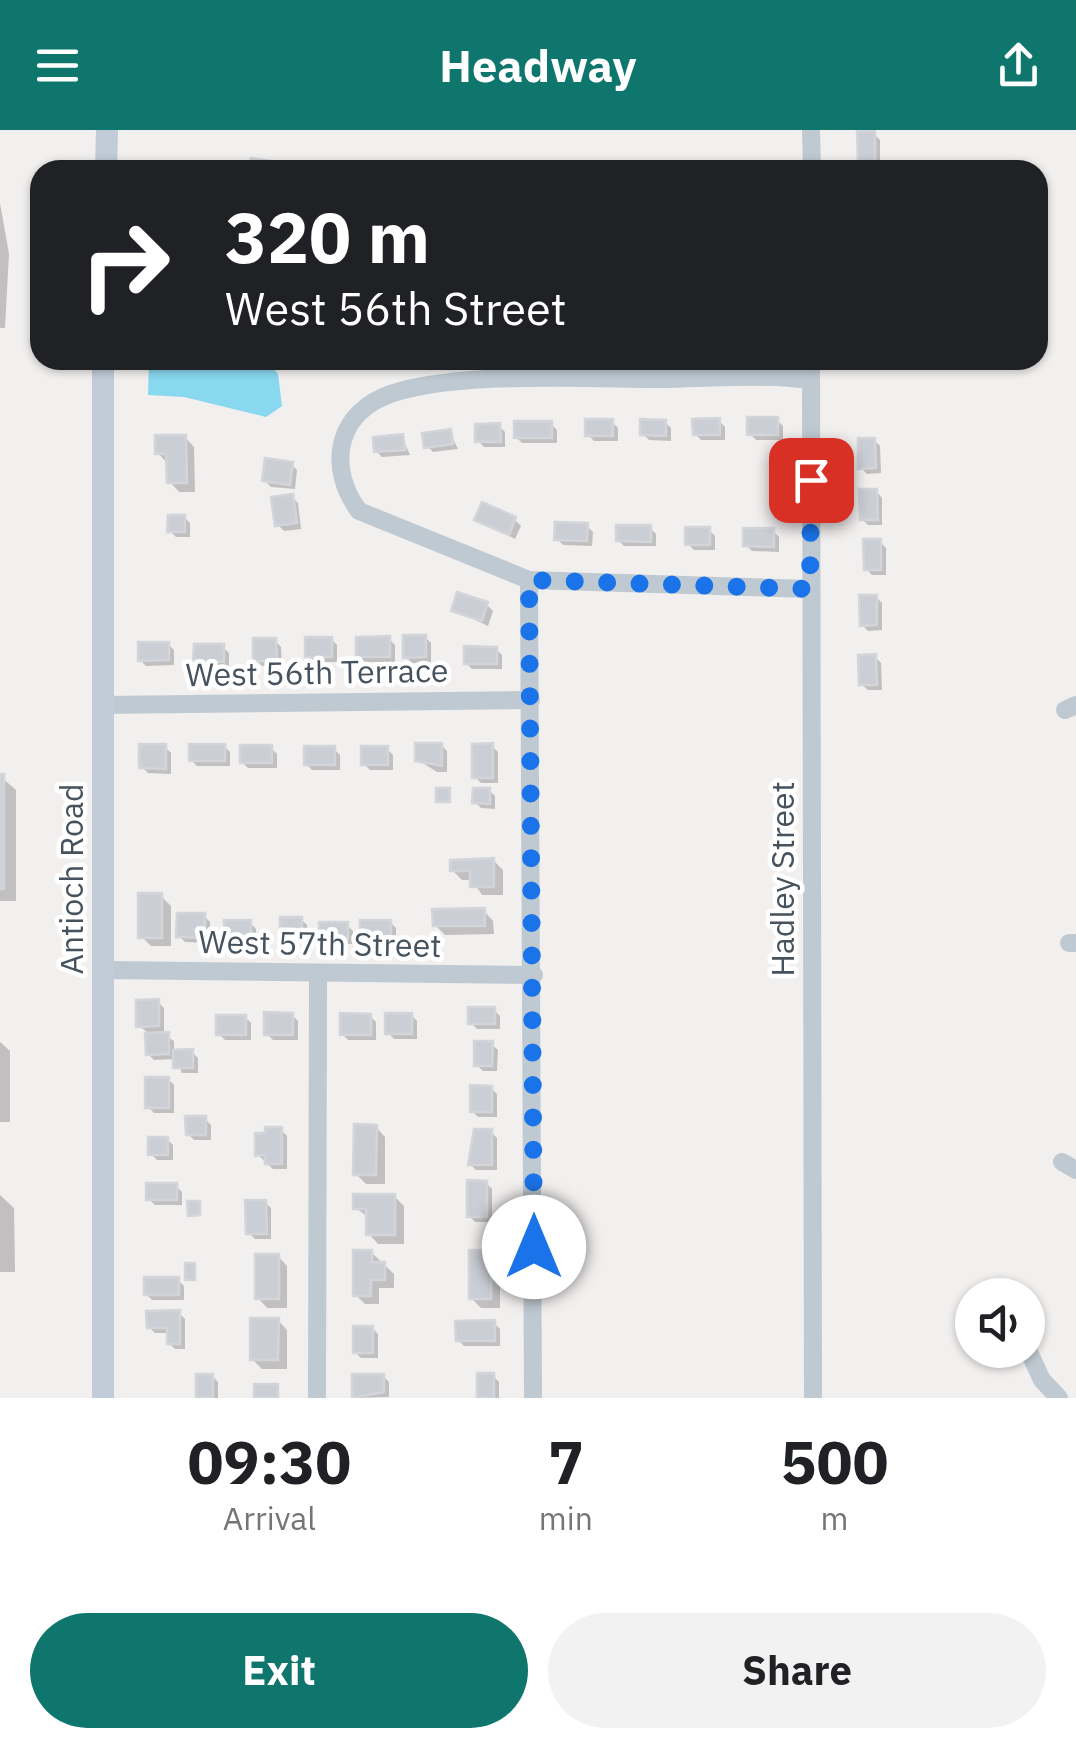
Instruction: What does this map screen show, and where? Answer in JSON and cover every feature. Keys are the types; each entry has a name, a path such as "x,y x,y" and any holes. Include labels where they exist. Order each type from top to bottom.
{"main road":[{"path":"106,160 108,130"},
{"name":"Antioch Road","path":"103,370 103,1398"}],"street":[{"path":"811,130 812,160"},
{"name":"Hadley Street","path":"810,370 814,1398"},
{"path":"810,380 528,379 452,384 376,401 342,437 341,479 359,511 529,580 810,589"},
{"path":"529,580 534,975 533,1398"},
{"name":"West 56th Terrace","path":"104,704 531,700"},
{"name":"West 57th Street","path":"104,970 534,975"},
{"path":"318,972 318,1398"},
{"path":"1036,1368 1059,1398"}],"water":[{"path":"149,370 275,370 282,406 266,417 184,397 148,395"}],"building":[{"path":"857,131 875,131 875,160 858,160"},
{"path":"747,417 778,417 778,435 747,435"},
{"path":"720,418 720,435 693,435 692,419"},
{"path":"585,419 613,419 613,436 585,436"},
{"path":"640,419 666,420 666,436 640,435"},
{"path":"514,421 552,421 552,438 514,438"},
{"path":"500,423 501,442 475,442 475,424"},
{"path":"451,429 453,444 424,448 422,433"},
{"path":"403,434 405,450 374,452 373,437"},
{"path":"155,435 186,435 187,483 167,483 166,454 155,454"},
{"path":"858,438 875,438 876,468 858,469"},
{"path":"265,458 293,462 290,485 262,481"},
{"path":"859,489 877,489 878,520 860,520"},
{"path":"293,494 297,523 275,526 271,497"},
{"path":"482,502 516,517 509,535 474,520"},
{"path":"168,515 185,515 185,532 167,532"},
{"path":"555,522 588,523 587,541 554,540"},
{"path":"616,525 651,525 651,542 616,541"},
{"path":"685,527 710,527 710,545 685,545"},
{"path":"743,528 774,528 774,547 743,546"},
{"path":"863,539 881,539 881,570 864,570"},
{"path":"457,592 488,602 482,621 451,611"},
{"path":"859,595 877,595 877,625 860,626"},
{"path":"403,635 426,635 426,657 403,658"},
{"path":"390,636 390,657 356,657 356,637"},
{"path":"305,637 332,637 332,657 305,657"},
{"path":"253,638 276,638 277,661 253,661"},
{"path":"138,642 169,642 169,660 138,661"},
{"path":"194,644 224,644 224,662 193,661"},
{"path":"464,646 497,647 497,664 464,664"},
{"path":"876,654 877,685 859,685 858,655"},
{"path":"415,743 442,743 442,766 415,761"},
{"path":"493,743 493,778 472,778 472,744"},
{"path":"139,744 166,744 166,769 139,768"},
{"path":"189,744 225,744 225,761 189,761"},
{"path":"240,745 272,745 272,763 240,763"},
{"path":"304,746 335,746 335,765 304,765"},
{"path":"361,746 388,746 388,765 361,765"},
{"path":"0,774 4,774 4,889 0,889"},
{"path":"436,788 450,788 450,802 436,802"},
{"path":"473,788 490,788 490,804 472,803"},
{"path":"494,858 494,887 470,887 470,871 450,871 450,860"},
{"path":"138,893 162,893 162,938 138,938"},
{"path":"485,908 485,926 433,926 432,909"},
{"path":"177,913 205,913 205,938 176,937"},
{"path":"280,917 302,917 302,935 280,935"},
{"path":"224,920 251,920 251,938 224,938"},
{"path":"360,920 391,920 391,937 360,937"},
{"path":"319,922 348,922 348,939 319,939"},
{"path":"159,999 159,1026 136,1027 136,1000"},
{"path":"468,1007 495,1007 495,1024 468,1024"},
{"path":"264,1012 293,1013 293,1035 264,1035"},
{"path":"340,1013 371,1014 371,1035 340,1035"},
{"path":"385,1013 412,1013 412,1034 385,1034"},
{"path":"216,1015 246,1015 246,1035 216,1035"},
{"path":"169,1032 169,1054 146,1055 145,1033"},
{"path":"474,1041 493,1041 492,1066 474,1066"},
{"path":"193,1049 193,1068 173,1068 173,1050"},
{"path":"145,1077 169,1077 169,1108 145,1108"},
{"path":"470,1085 492,1086 492,1112 470,1112"},
{"path":"185,1116 206,1116 206,1135 186,1135"},
{"path":"354,1124 377,1125 376,1175 353,1175"},
{"path":"265,1127 282,1127 282,1164 265,1164 265,1155 255,1156 255,1133 265,1133"},
{"path":"474,1129 492,1129 492,1165 468,1165"},
{"path":"148,1137 168,1137 168,1155 148,1155"},
{"path":"467,1180 487,1181 487,1217 467,1217"},
{"path":"146,1183 177,1183 177,1200 146,1200"},
{"path":"353,1194 395,1194 395,1235 366,1235 366,1209 353,1209"},
{"path":"245,1200 266,1200 267,1234 246,1234"},
{"path":"187,1201 200,1201 200,1215 188,1216"},
{"path":"353,1250 372,1250 372,1262 385,1262 385,1280 371,1280 371,1296 353,1296"},
{"path":"469,1250 492,1250 491,1299 469,1299"},
{"path":"255,1254 279,1254 279,1299 255,1299"},
{"path":"185,1263 195,1263 195,1280 185,1280"},
{"path":"144,1277 179,1277 179,1295 144,1295"},
{"path":"180,1310 180,1344 167,1344 167,1328 147,1328 146,1311"},
{"path":"250,1318 279,1318 278,1360 250,1360"},
{"path":"495,1320 495,1341 456,1341 455,1321"},
{"path":"353,1326 373,1326 373,1353 353,1353"},
{"path":"477,1373 494,1373 494,1398 477,1398"},
{"path":"196,1374 213,1374 213,1398 196,1398"},
{"path":"352,1374 384,1374 384,1392 352,1398"},
{"path":"254,1384 278,1384 278,1398 254,1398"}],"route":[{"path":"534,1247 533,614 529,580 556,584 626,582 810,589 811,480"}]}
